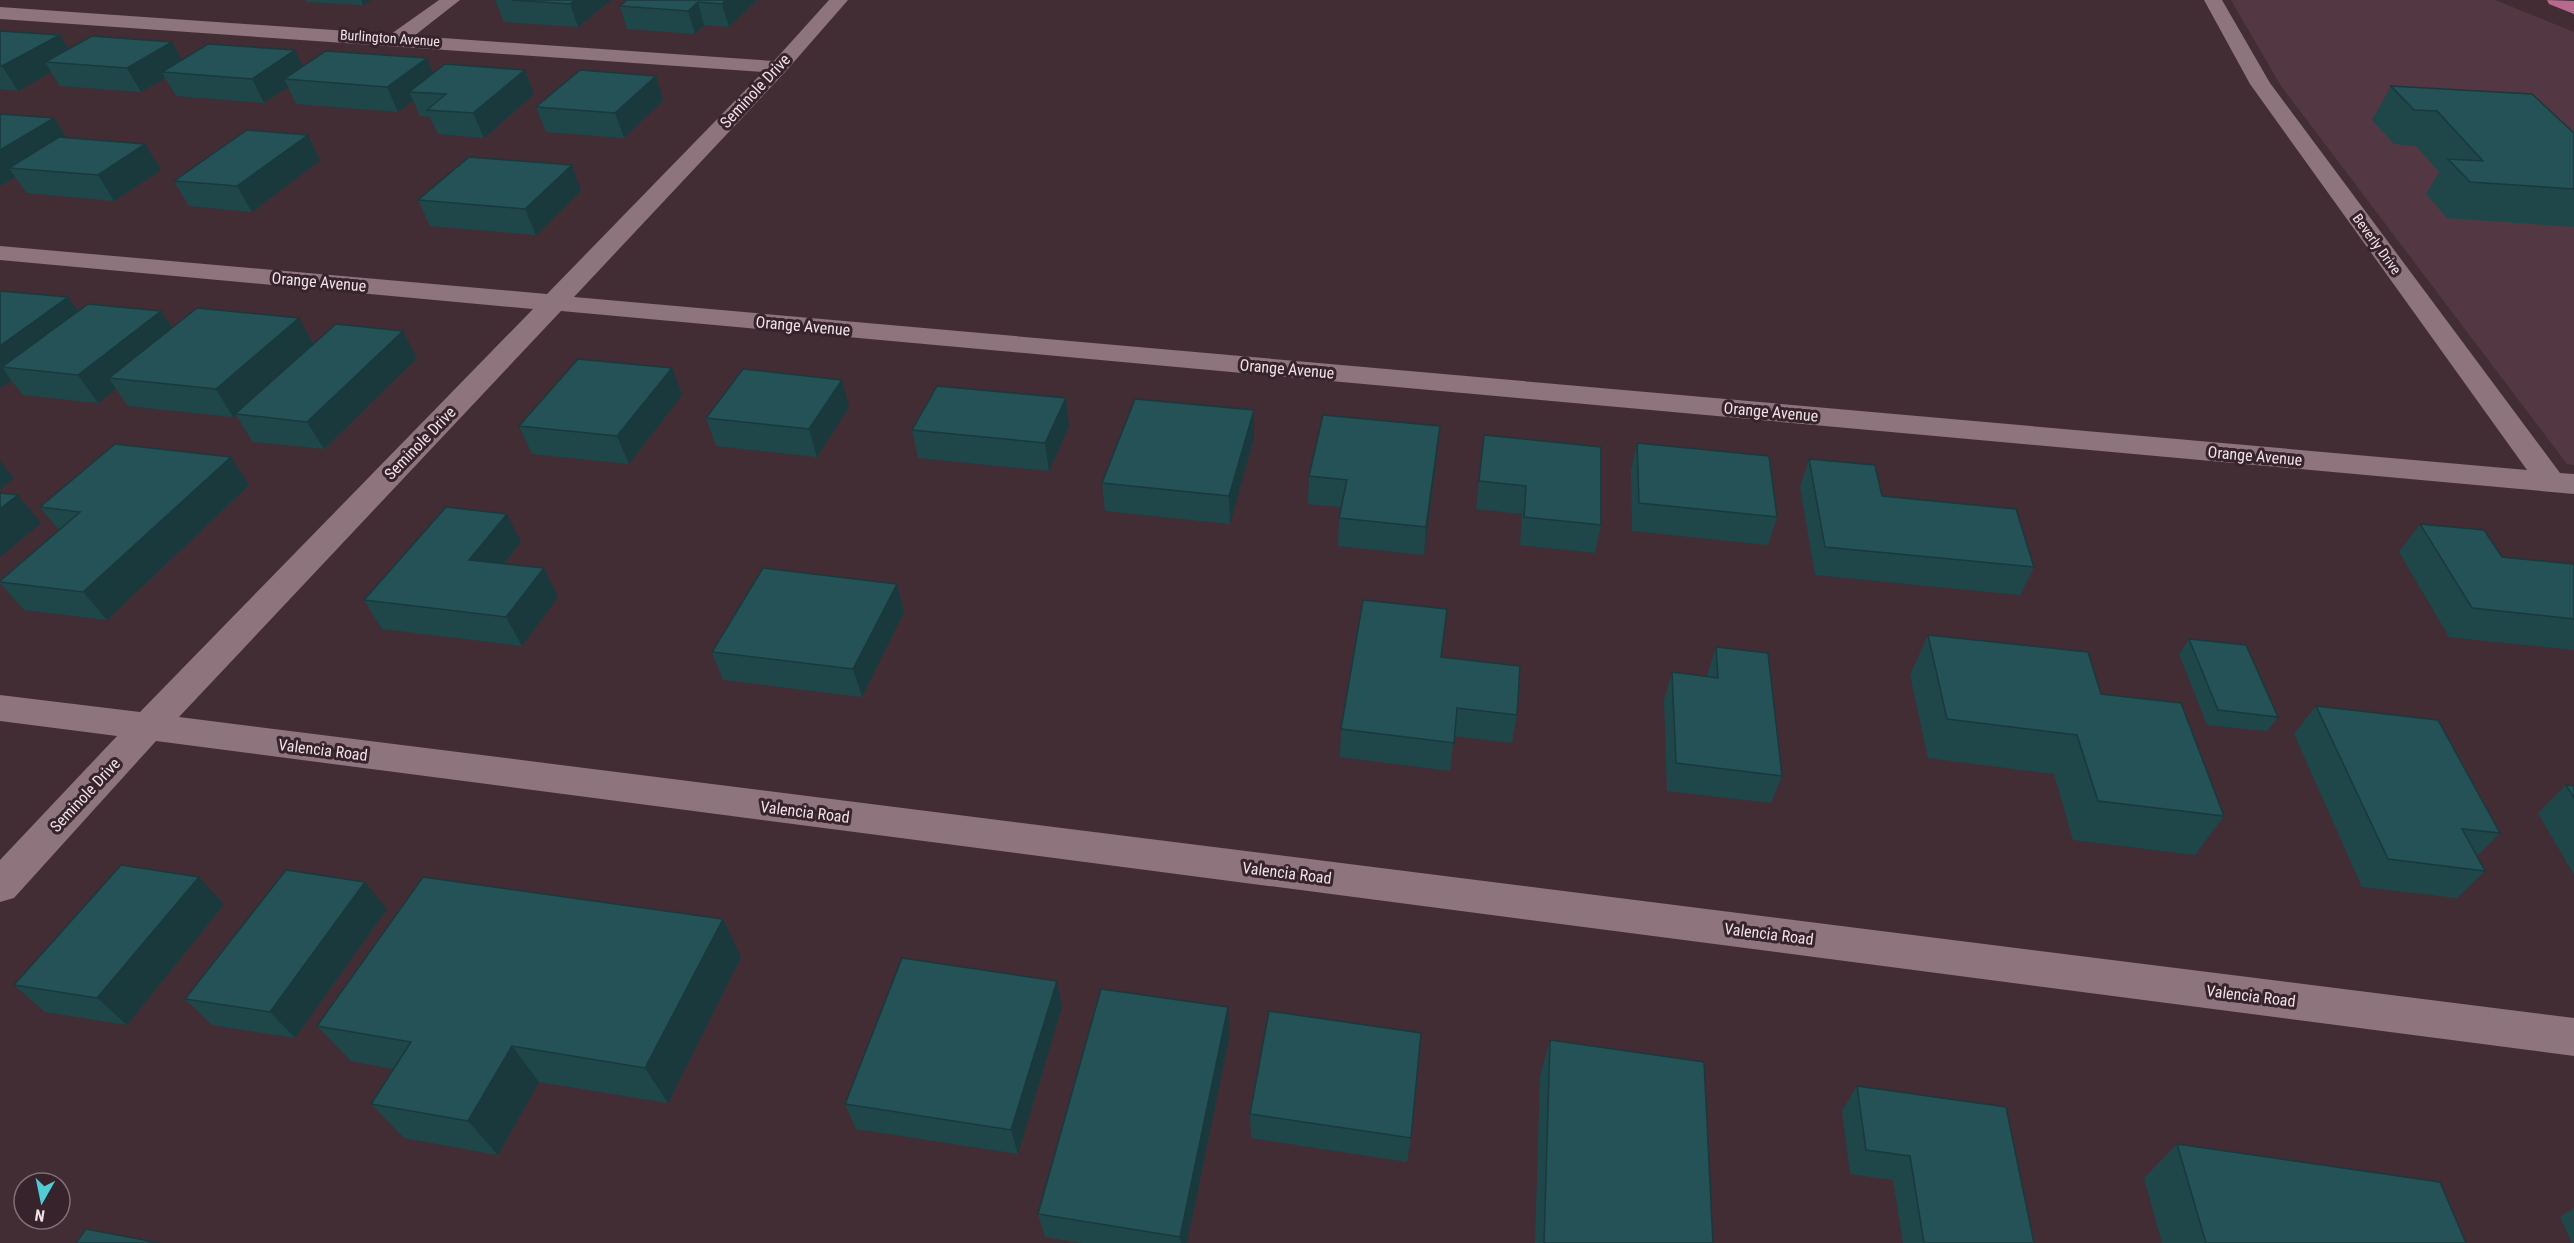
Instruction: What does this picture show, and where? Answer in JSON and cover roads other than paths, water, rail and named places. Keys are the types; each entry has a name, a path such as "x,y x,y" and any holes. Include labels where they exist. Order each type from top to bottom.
{"main road":[{"path":"2556,0 2574,8"}],"street":[{"path":"397,39 452,0"},
{"name":"Seminole Drive","path":"0,886 147,728 779,67 839,0"},
{"name":"Beverly Drive","path":"2213,0 2260,84 2563,483"},
{"name":"Burlington Avenue","path":"0,13 779,67"},
{"name":"Orange Avenue","path":"0,253 2563,483"},
{"name":"Valencia Road","path":"0,708 2574,1037"}]}
